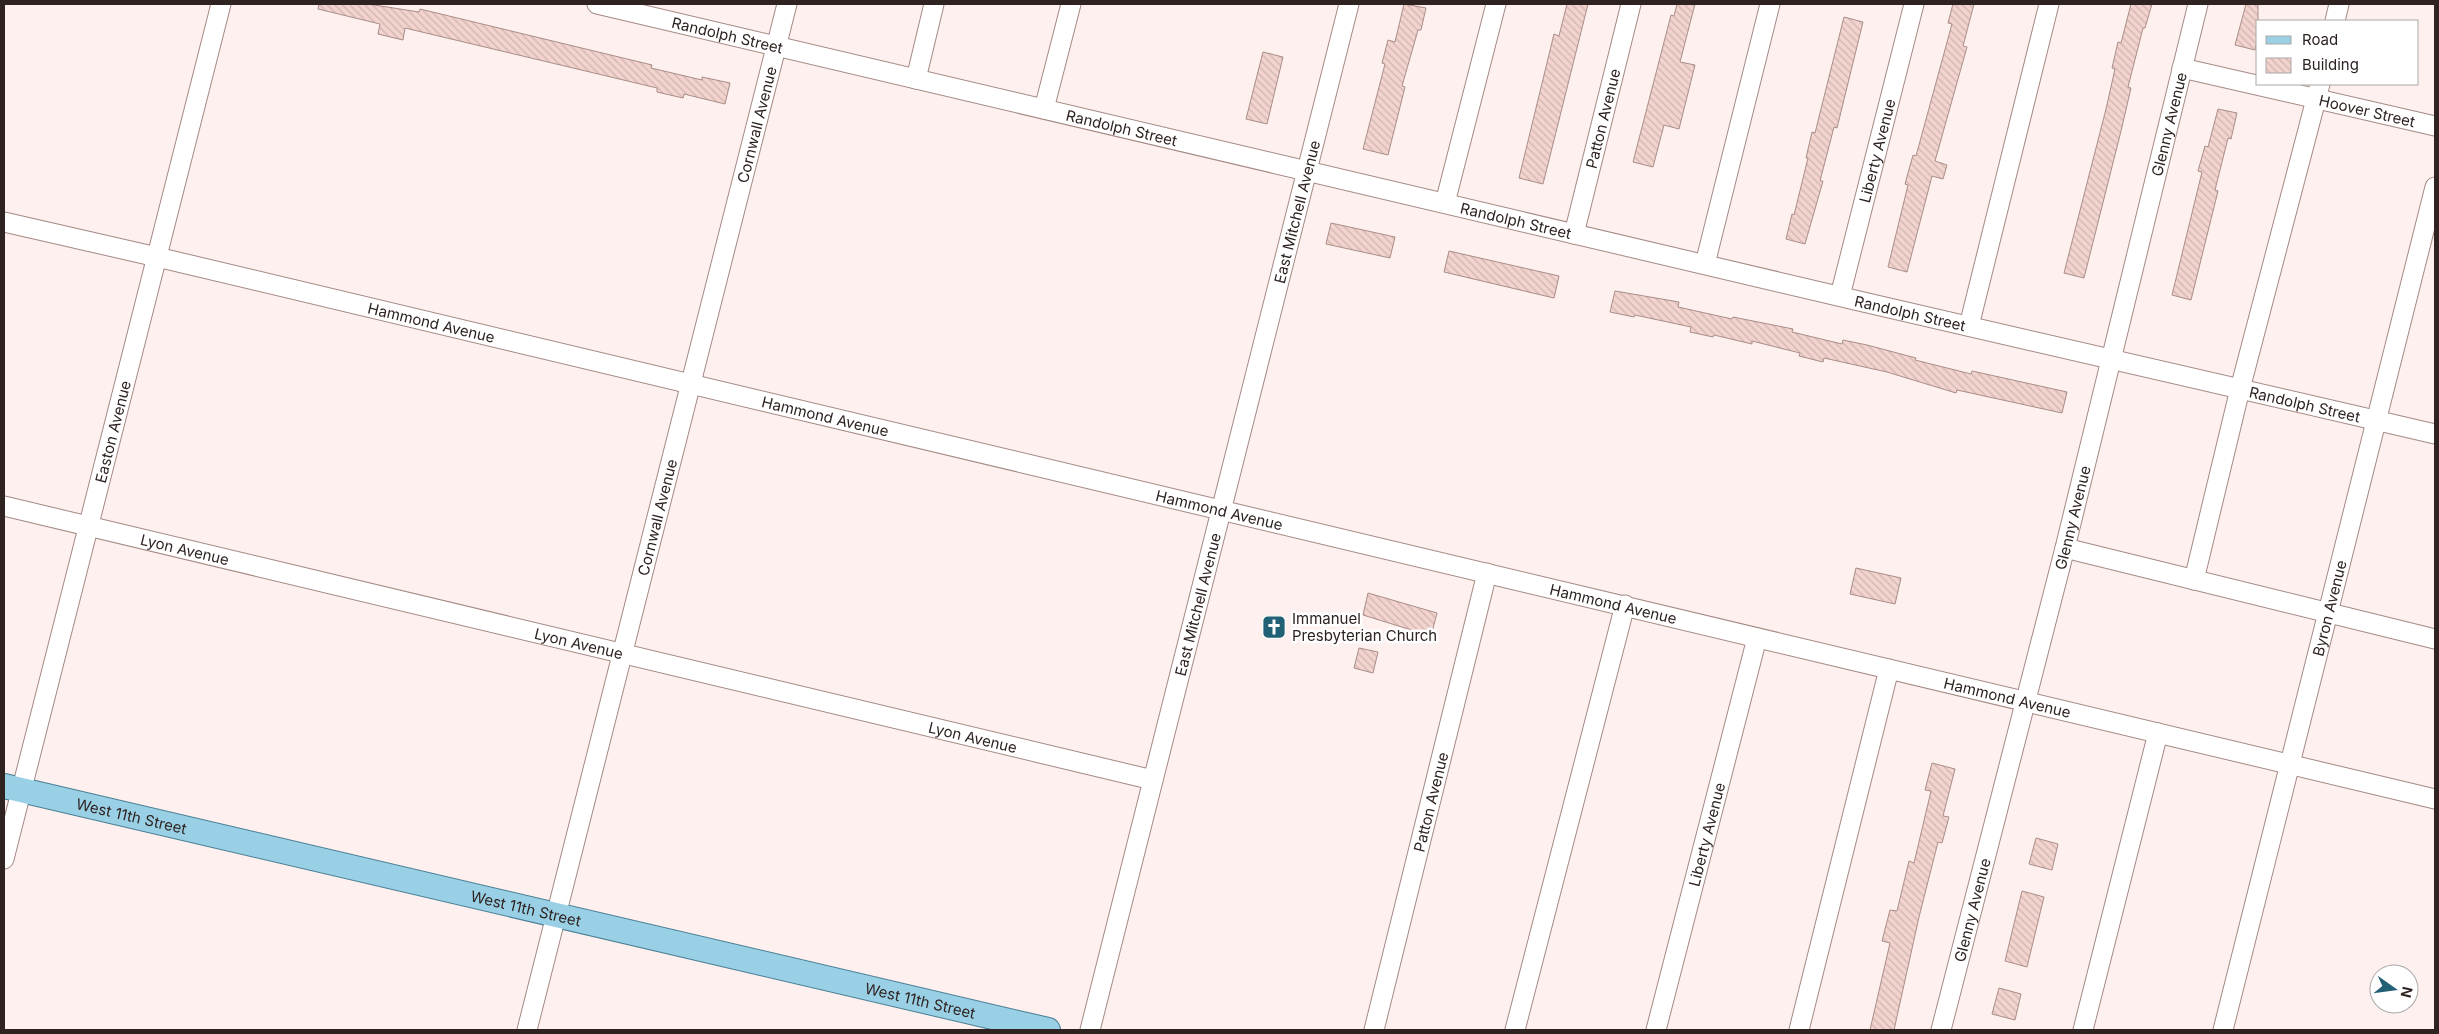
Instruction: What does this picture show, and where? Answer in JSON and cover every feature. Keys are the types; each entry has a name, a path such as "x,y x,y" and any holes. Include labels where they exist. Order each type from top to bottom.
{"main road":[{"name":"West 11th Street","path":"12,788 1048,1030"}],"street":[{"name":"Easton Avenue","path":"4,859 12,788 89,526 221,4"},
{"name":"Randolph Street","path":"596,4 639,9 776,46 2110,360 2435,434"},
{"name":"Cornwall Avenue","path":"527,1030 787,4"},
{"path":"916,79 934,4"},
{"path":"1044,109 1070,4"},
{"name":"East Mitchell Avenue","path":"1090,1030 1349,4"},
{"path":"1445,203 1496,4"},
{"name":"Patton Avenue","path":"1574,234 1631,4"},
{"path":"1705,264 1770,4"},
{"name":"Liberty Avenue","path":"1840,296 1914,4"},
{"path":"1969,326 2049,4"},
{"name":"Glenny Avenue","path":"1941,1030 2065,548 2198,4"},
{"path":"2335,20 2340,4"},
{"name":"Hoover Street","path":"2182,68 2256,81"},
{"name":"Hoover Street","path":"2283,85 2318,91 2435,126"},
{"path":"2194,580 2240,390 2318,91"},
{"name":"Byron Avenue","path":"2223,1030 2378,421 2435,187"},
{"name":"Hammond Avenue","path":"4,222 1625,605 2435,800"},
{"name":"Lyon Avenue","path":"4,506 1153,780"},
{"path":"2065,548 2435,639"},
{"name":"Patton Avenue","path":"1374,1030 1487,573"},
{"path":"1515,1030 1625,605"},
{"name":"Liberty Avenue","path":"1656,1030 1757,638"},
{"path":"1799,1030 1889,669"},
{"path":"2083,1030 2158,733"}],"building":[{"path":"319,4 368,4 419,12 420,9 652,65 651,68 702,80 702,77 730,83 725,104 684,94 683,98 657,92 657,88 405,28 403,40 378,34 380,24 318,9"},
{"path":"1404,4 1426,8 1421,30 1418,30 1402,86 1405,87 1388,155 1363,149 1385,64 1382,63 1388,40 1395,42"},
{"path":"1567,4 1588,4 1543,184 1519,178 1554,34 1559,36"},
{"path":"1677,4 1695,4 1680,62 1695,65 1679,129 1664,125 1653,167 1633,162 1671,15 1674,16"},
{"path":"1953,4 1974,4 1963,46 1967,47 1935,161 1947,165 1943,179 1932,176 1907,272 1888,267 1908,185 1905,184 1913,155 1916,156 1952,24 1948,23"},
{"path":"2131,4 2152,4 2145,28 2143,28 2128,87 2131,88 2084,278 2064,273 2106,109 2115,69 2112,68 2118,42 2121,43"},
{"path":"2246,4 2258,4 2255,50 2235,45"},
{"path":"1844,17 1863,22 1837,128 1834,127 1820,181 1823,181 1805,244 1786,239 1808,158 1806,158 1812,132 1815,133"},
{"path":"1263,52 1283,57 1267,124 1246,119"},
{"path":"2218,109 2237,113 2231,139 2228,138 2215,190 2218,191 2191,300 2172,295 2202,172 2198,171 2205,146 2208,147"},
{"path":"1331,223 1395,237 1390,258 1326,244"},
{"path":"1449,251 1559,276 1554,298 1444,272"},
{"path":"1615,291 1679,302 1678,307 1732,319 1733,317 1793,329 1792,332 1842,344 1843,340 1867,345 1916,358 1915,360 1971,374 1972,371 2067,392 2062,413 1957,390 1956,393 1887,372 1824,358 1823,362 1799,356 1800,353 1752,341 1752,344 1714,335 1713,337 1690,332 1691,327 1635,315 1634,317 1610,312"},
{"path":"1856,568 1901,578 1895,604 1850,594"},
{"path":"1368,593 1437,613 1431,636 1363,615"},
{"path":"1359,648 1378,652 1373,673 1354,668"},
{"path":"1932,763 1955,769 1943,816 1949,817 1942,843 1938,842 1894,1030 1870,1030 1890,943 1882,941 1890,910 1897,911 1909,861 1914,863 1931,791 1925,790"},
{"path":"2036,838 2058,844 2052,870 2029,864"},
{"path":"2022,891 2044,897 2027,967 2005,961"},
{"path":"1999,988 2021,994 2015,1020 1992,1014"}],"place":[{"name":"Immanuel Presbyterian Church","path":"1274,627"}]}
